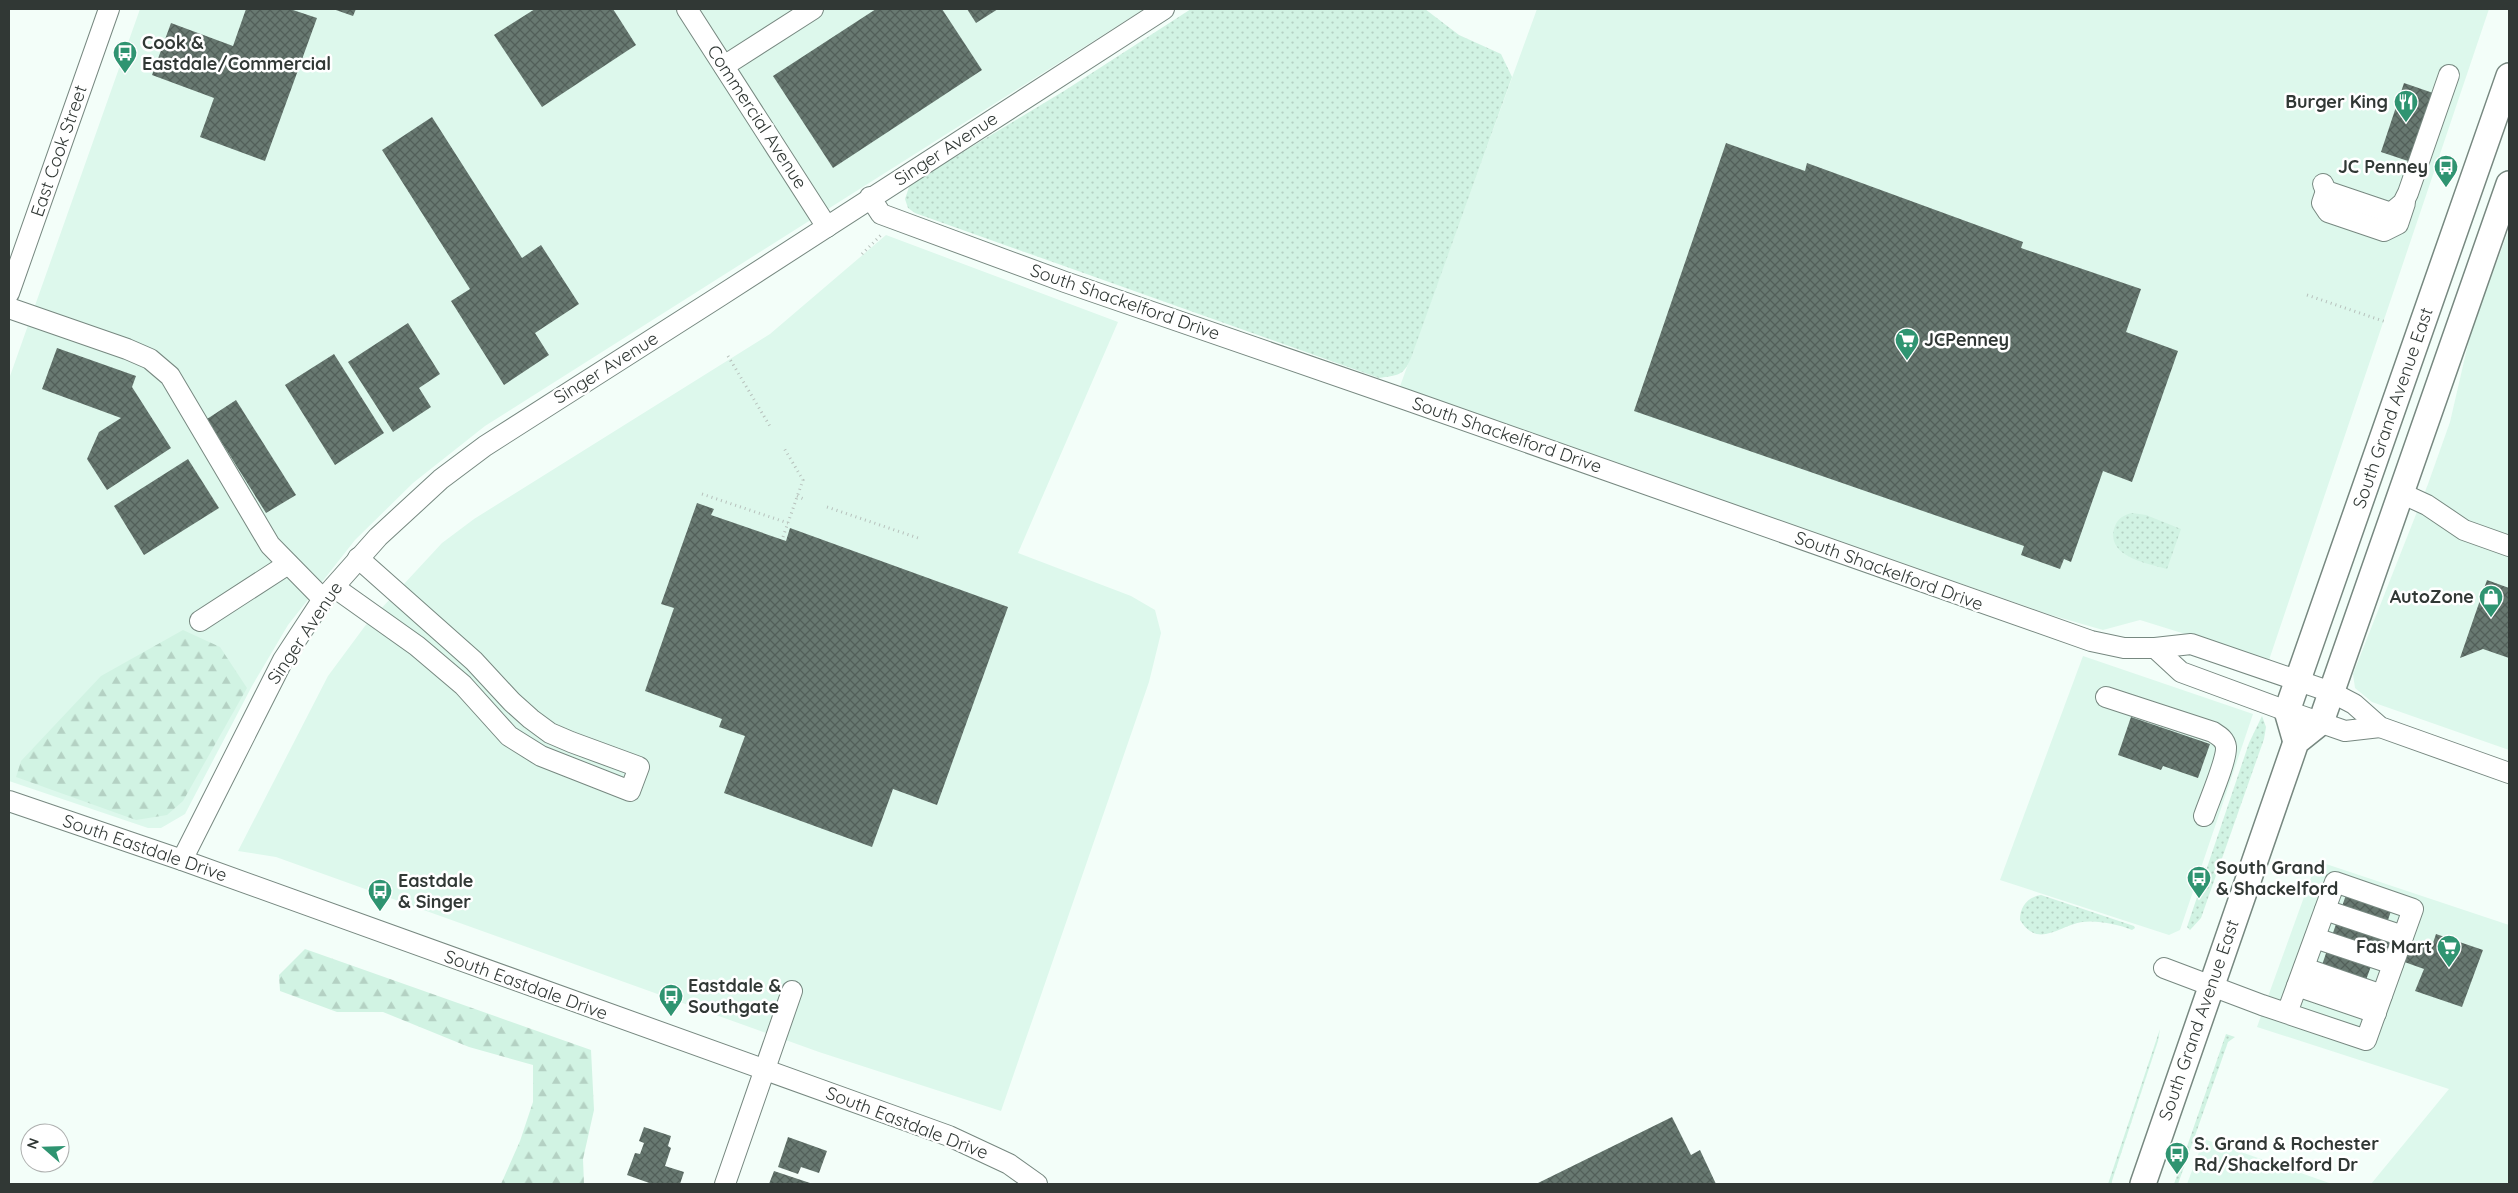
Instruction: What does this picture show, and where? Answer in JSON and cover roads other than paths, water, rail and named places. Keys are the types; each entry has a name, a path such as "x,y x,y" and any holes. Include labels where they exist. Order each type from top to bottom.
{"main road":[{"name":"South Grand Avenue East","path":"2287,711 2509,76"},
{"name":"South Grand Avenue East","path":"2320,722 2509,184"},
{"path":"2287,711 2296,742 2320,722"},
{"name":"South Grand Avenue East","path":"2143,1184 2296,742"}],"street":[{"name":"East Cook Street","path":"9,292 109,9"},
{"name":"Commercial Avenue","path":"686,9 827,227"},
{"path":"724,66 813,9"},
{"name":"Singer Avenue","path":"182,860 279,668 328,593 358,558 405,510 440,479 485,446 1164,9"},
{"path":"2408,193 2403,203 2391,213 2324,187 2322,203 2328,218 2384,231 2390,230 2398,224 2449,75"},
{"name":"South Shackelford Drive","path":"870,197 881,214 1047,275 1417,403 2003,611 2107,646 2155,648 2191,644 2331,692 2354,704 2380,727 2509,773"},
{"path":"9,308 127,349 150,360 170,376 270,545 288,564 328,593 418,646 463,685 509,736 541,756 630,791 639,767 550,733 531,720 474,661 358,558"},
{"path":"2401,493 2427,505 2464,530 2509,546"},
{"path":"200,621 288,564"},
{"name":"South Shackelford Drive","path":"2155,648 2181,672 2287,711 2345,731 2380,727"},
{"path":"2106,697 2213,732 2222,739 2226,747 2204,816"},
{"name":"South Eastdale Drive","path":"9,801 182,860 949,1136 1009,1164 1037,1184"},
{"path":"2164,968 2211,986 2287,1013 2366,1040 2413,909 2335,882 2287,1013"},
{"path":"2325,910 2403,936"},
{"path":"2315,938 2393,964"},
{"path":"2300,977 2379,1004"},
{"path":"725,1184 792,991"}],"place":[{"name":"Cook & Eastdale/Commercial","path":"125,74"},
{"name":"Burger King","path":"2406,123"},
{"name":"JC Penney","path":"2446,188"},
{"name":"JCPenney","path":"1907,361"},
{"name":"AutoZone","path":"2491,618"},
{"name":"South Grand & Shackelford","path":"2199,899"},
{"name":"Eastdale & Singer","path":"380,912"},
{"name":"Fas Mart","path":"2449,968"},
{"name":"Eastdale & Southgate","path":"671,1017"},
{"name":"S. Grand & Rochester Rd/Shackelford Dr","path":"2177,1175"}]}
